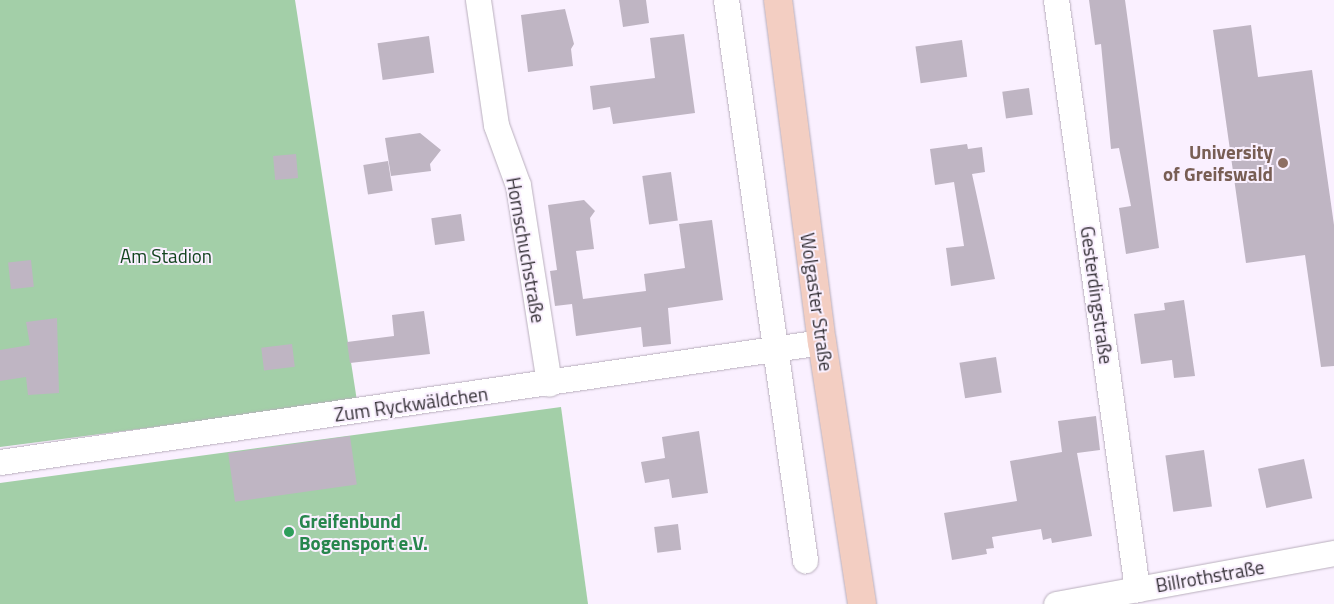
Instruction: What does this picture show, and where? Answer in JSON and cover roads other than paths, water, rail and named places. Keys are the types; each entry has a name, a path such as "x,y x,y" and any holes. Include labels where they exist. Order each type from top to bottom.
{"main road":[{"name":"Wolgaster Straße","path":"778,0 822,342 862,604"}],"street":[{"name":"Hornschuchstraße","path":"478,0 496,125 518,185 549,384"},
{"path":"726,0 778,351 805,560"},
{"name":"Gesterdingstraße","path":"1056,0 1137,589"},
{"name":"Zum Ryckwäldchen","path":"0,462 778,351 822,342"},
{"name":"Billrothstraße","path":"1056,604 1334,553"}],"place":[{"name":"University of Greifswald","path":"1283,163"},
{"name":"Greifenbund Bogensport e.V.","path":"289,532"}],"park label":[{"name":"Am Stadion","path":"166,256"}]}
